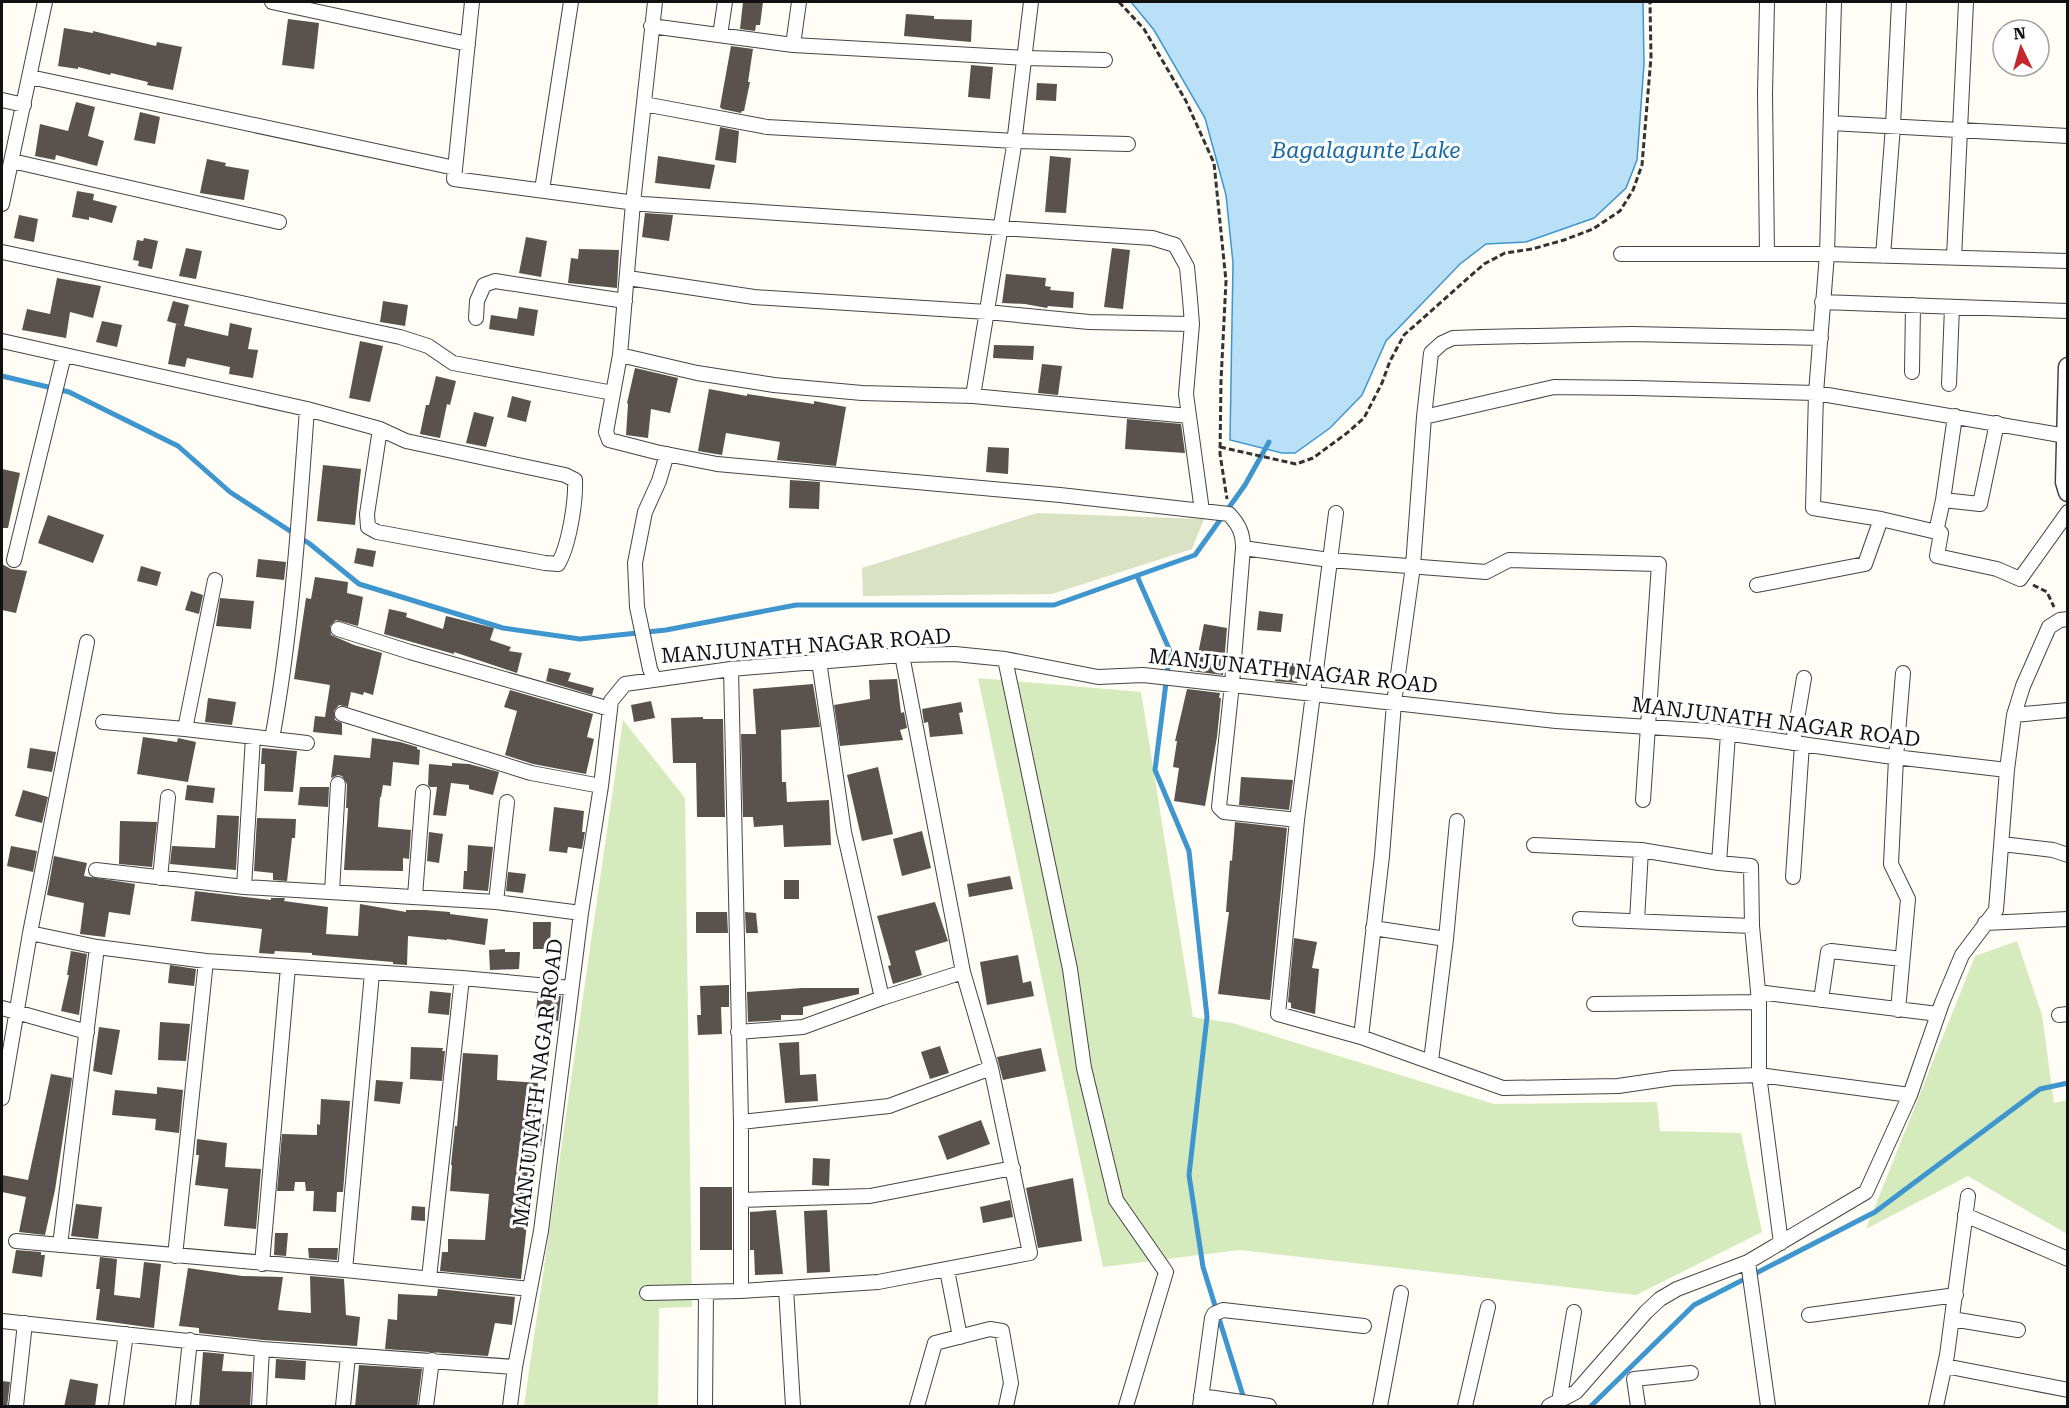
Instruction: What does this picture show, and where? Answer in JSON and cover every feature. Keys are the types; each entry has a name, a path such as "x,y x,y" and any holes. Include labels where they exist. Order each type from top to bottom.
{"street":[{"path":"2,198 12,161 45,2"},
{"path":"272,2 468,44"},
{"path":"472,2 454,178 633,203 1152,238 1175,245 1187,267 1192,324 1186,394 1202,511"},
{"path":"542,190 571,2"},
{"path":"655,2 633,203 620,355 606,432 609,440 717,464 1048,494 1229,514 1239,524 1243,537 1243,548 1233,684 1219,807 1224,812 1297,820"},
{"path":"720,35 725,2"},
{"path":"793,45 799,2"},
{"path":"973,396 1015,141 1031,2"},
{"path":"1834,2 1827,254 1816,393 1813,508 1881,519 1941,533 1937,556 1997,569 2020,579 2067,512"},
{"path":"1883,256 1893,126 1899,2"},
{"path":"1954,258 1966,2"},
{"path":"1767,3 1765,93 1767,254"},
{"path":"651,26 793,45 1025,58 1105,60"},
{"path":"30,77 454,168"},
{"path":"2,100 24,105"},
{"path":"644,104 767,127 1015,141 1128,144"},
{"path":"1831,123 2067,136"},
{"path":"12,161 279,222"},
{"path":"2,252 400,337 428,346 453,363 613,393"},
{"path":"1621,254 1827,254 2067,261"},
{"path":"628,278 754,297 987,312 1089,322 1192,324"},
{"path":"476,318 477,301 484,285 495,281 625,301"},
{"path":"1822,302 2067,311"},
{"path":"1912,372 1913,305"},
{"path":"1949,384 1952,307"},
{"path":"1361,1038 1382,856 1394,703 1413,566 1431,352 1453,338 1632,334 1821,338"},
{"path":"2,341 307,409 380,429 406,441 565,475 575,480 576,493 564,554 558,564 545,564 377,532 368,527 367,514 380,429"},
{"path":"14,560 64,355"},
{"path":"620,355 697,373 774,385 862,393 973,396 1189,416"},
{"path":"2067,368 2065,482 2067,492"},
{"path":"1424,417 1554,387 1816,393 2066,436"},
{"path":"272,739 280,694 297,545 307,409"},
{"path":"1936,532 1955,416"},
{"path":"1943,500 1980,504 1997,423"},
{"path":"652,674 637,607 635,563 645,512 659,481 667,454"},
{"path":"1336,513 1297,820 1278,1014 1431,1061 1503,1088 1618,1086 1673,1078 1759,1075 1910,1095"},
{"path":"1756,585 1865,564 1881,519"},
{"path":"1243,548 1330,560 1486,572 1509,560 1659,564 1643,801"},
{"path":"185,729 215,580"},
{"path":"1554,1405 1576,1392 1660,1299 1677,1289 1748,1262 1866,1192 1910,1095 1938,1014 1962,955 1996,909 2007,770 2014,715 2042,640 2049,627 2064,619"},
{"path":"338,629 410,652 610,708"},
{"path":"2,1098 30,933 87,642"},
{"name":"MANJUNATH NAGAR ROAD","path":"510,1407 515,1367 541,1231 571,988 601,786 610,708 612,701 625,684 652,674 903,655 955,654 1005,659 1098,677 1143,675 1556,721 1728,734 1896,758 2007,770"},
{"path":"646,1293 741,1291 878,1282 1030,1252 991,1068 963,972 903,655"},
{"path":"1005,659 1070,969 1084,1068 1116,1200 1166,1272 1126,1407"},
{"path":"819,661 844,832 882,998"},
{"path":"731,669 741,1122 741,1291"},
{"path":"1898,1010 1908,899 1891,864 1903,674"},
{"path":"1793,877 1797,744 1804,678"},
{"path":"2014,715 2067,710"},
{"path":"342,714 531,773 601,786"},
{"path":"103,722 307,743"},
{"path":"1719,863 1728,734"},
{"path":"244,887 253,737"},
{"path":"332,892 338,784"},
{"path":"415,896 423,792"},
{"path":"160,878 168,797"},
{"path":"496,902 507,802"},
{"path":"1431,1061 1457,821"},
{"path":"2002,844 2053,850 2067,855"},
{"path":"1534,845 1641,850 1751,866 1752,926 1759,997 1759,1075 1781,1243"},
{"path":"1637,921 1641,850"},
{"path":"96,870 244,887 496,902 581,913"},
{"path":"1580,919 1752,926"},
{"path":"1985,923 2067,919"},
{"path":"1373,928 1446,939"},
{"path":"30,933 98,947 206,961 462,978 571,988"},
{"path":"60,1245 98,947"},
{"path":"1821,1000 1828,952 1902,959"},
{"path":"175,1256 206,961"},
{"path":"262,1264 288,967"},
{"path":"738,1032 803,1027 963,972"},
{"path":"345,1270 372,973"},
{"path":"429,1278 462,978"},
{"path":"1594,1004 1759,997 1821,1000 1938,1014"},
{"path":"2,1008 87,1032"},
{"path":"741,1122 889,1106 991,1068"},
{"path":"741,1200 870,1196 1013,1168"},
{"path":"1936,1407 1956,1295 1968,1196"},
{"path":"1965,1215 2067,1258"},
{"path":"16,1241 530,1289"},
{"path":"1748,1262 1768,1407"},
{"path":"947,1270 960,1337"},
{"path":"786,1288 793,1407"},
{"path":"705,1407 706,1292"},
{"path":"1380,1407 1401,1293"},
{"path":"1809,1315 1956,1295"},
{"path":"1465,1407 1488,1307"},
{"path":"1269,1407 1246,1403 1201,1401 1216,1313 1223,1310 1364,1326"},
{"path":"1554,1405 1574,1312"},
{"path":"1952,1319 2018,1330"},
{"path":"2,1321 262,1349 515,1367"},
{"path":"16,1407 25,1323"},
{"path":"917,1407 935,1343 990,1329 1002,1331 1011,1383 1006,1407"},
{"path":"116,1407 126,1334"},
{"path":"183,1407 189,1340"},
{"path":"259,1407 262,1349"},
{"path":"343,1407 348,1356"},
{"path":"426,1407 432,1360"},
{"path":"1945,1366 2067,1390"},
{"path":"1638,1407 1634,1379 1691,1373"}],"path":[{"path":"1119,2 1144,29 1150,39 1186,101 1214,163 1226,281 1220,447 1229,514"},
{"path":"1220,447 1296,464 1313,458 1364,418 1404,334 1484,264 1505,253 1532,249 1593,229 1620,211 1633,190 1641,165 1651,57 1650,2"},
{"path":"2020,579 2047,592 2064,619"}],"green space":[{"path":"1037,513 1204,519 1192,549 1052,594 863,596 862,568"},
{"path":"978,678 1141,692 1193,1017 1232,1023 1494,1104 1657,1102 1660,1131 1741,1133 1762,1232 1636,1295 1240,1250 1103,1267"},
{"path":"623,720 685,798 692,1307 659,1308 658,1406 524,1406"},
{"path":"2017,941 2042,1015 2054,1103 2067,1100 2067,1234 1968,1176 1866,1229 1975,956"}],"water":[{"name":"Bagalagunte Lake","path":"1131,2 1643,2 1644,64 1637,160 1626,188 1594,218 1526,242 1486,244 1460,264 1386,341 1362,395 1330,428 1295,453 1282,453 1230,440 1233,263 1226,195 1205,118 1154,30"}],"building":[{"path":"743,2 763,2 760,25 756,25 755,31 740,29"},
{"path":"906,14 934,16 934,19 972,20 971,42 904,36"},
{"path":"288,19 319,23 314,69 282,65"},
{"path":"64,28 93,33 93,31 156,46 157,42 182,47 173,90 147,85 148,82 111,73 110,75 78,67 78,69 58,66"},
{"path":"731,46 753,49 748,82 750,82 744,111 741,113 720,107"},
{"path":"971,65 993,67 990,99 968,97"},
{"path":"1037,83 1057,84 1056,101 1036,100"},
{"path":"76,102 95,107 88,136 104,141 97,166 56,155 55,160 35,156 40,124 68,131"},
{"path":"140,112 160,117 155,144 134,140"},
{"path":"720,127 739,131 736,163 715,160"},
{"path":"658,156 715,165 710,189 655,183"},
{"path":"1050,156 1071,158 1066,213 1045,212"},
{"path":"207,159 226,163 225,166 249,170 244,200 200,193"},
{"path":"77,191 94,194 93,200 117,206 112,223 89,217 89,220 72,217"},
{"path":"645,213 673,215 669,241 642,237"},
{"path":"19,215 38,219 34,242 14,238"},
{"path":"526,237 547,241 541,277 519,273"},
{"path":"144,238 158,241 152,269 138,266 139,261 133,260 137,240 143,241"},
{"path":"186,248 202,251 196,279 179,276"},
{"path":"1112,248 1130,250 1123,309 1104,307"},
{"path":"579,249 619,250 617,288 568,283 571,258 578,259"},
{"path":"1006,274 1046,278 1045,286 1051,287 1050,290 1074,292 1073,308 1048,306 1047,308 1002,303"},
{"path":"57,278 101,286 93,318 70,312 66,338 22,330 27,309 50,314"},
{"path":"173,301 189,305 184,326 167,321"},
{"path":"383,301 408,305 405,326 380,322"},
{"path":"519,307 538,310 534,336 489,329 491,315 517,319"},
{"path":"102,321 122,325 117,347 96,342"},
{"path":"230,323 252,328 248,349 258,350 253,378 229,374 230,367 187,358 185,367 168,364 176,324 228,336"},
{"path":"360,341 383,346 370,402 349,398"},
{"path":"994,345 1034,346 1033,360 993,358"},
{"path":"1042,364 1062,366 1058,395 1038,393"},
{"path":"635,368 678,378 670,413 651,409 648,438 626,435 627,403"},
{"path":"436,376 456,381 450,405 447,404 440,438 420,434 426,405 429,405"},
{"path":"709,389 747,396 747,394 814,404 814,401 846,407 836,466 777,460 780,442 726,433 722,455 698,451"},
{"path":"512,396 531,401 526,422 507,417"},
{"path":"474,412 494,417 486,447 466,443"},
{"path":"1127,419 1181,424 1185,453 1125,449"},
{"path":"988,447 1009,448 1008,474 986,472"},
{"path":"323,465 361,469 355,525 317,521"},
{"path":"2,469 20,473 8,528 2,528"},
{"path":"790,480 820,482 819,509 789,508"},
{"path":"48,515 104,535 93,563 38,543"},
{"path":"357,548 376,551 373,567 354,563"},
{"path":"258,559 286,562 284,580 256,577"},
{"path":"2,564 11,569 27,571 16,613 2,610"},
{"path":"141,566 161,572 157,586 137,581"},
{"path":"315,577 348,582 347,593 363,597 358,626 336,620 330,626 331,635 382,653 373,695 351,692 348,707 339,705 334,711 335,720 342,723 342,735 313,732 315,716 325,717 330,685 294,679 306,598 311,599"},
{"path":"191,591 203,595 199,614 185,610"},
{"path":"220,598 254,601 251,629 216,626"},
{"path":"389,609 407,613 406,617 443,629 446,616 494,628 490,640 511,647 509,651 522,653 517,673 454,652 454,654 384,634"},
{"path":"1259,611 1283,614 1281,632 1257,630"},
{"path":"1204,624 1227,628 1223,675 1190,671 1193,653 1198,654"},
{"path":"1278,661 1300,664 1297,683 1275,681"},
{"path":"549,668 571,673 568,681 594,688 592,695 546,681"},
{"path":"897,679 901,713 904,712 907,728 900,730 903,740 840,746 834,705 870,699 869,680"},
{"path":"813,684 820,727 781,730 782,782 786,782 787,802 829,800 831,845 784,847 783,825 754,827 753,817 743,817 741,734 756,734 753,689"},
{"path":"1187,689 1220,693 1219,698 1221,698 1205,806 1174,801 1179,768 1173,767 1177,741 1175,741"},
{"path":"510,690 593,714 587,737 594,739 586,774 533,764 505,755 517,711 504,707"},
{"path":"208,698 236,702 232,725 205,722"},
{"path":"651,701 655,718 634,722 631,705"},
{"path":"961,702 963,712 959,713 963,734 930,737 928,722 924,723 922,709"},
{"path":"703,717 703,719 723,719 725,817 697,817 696,763 673,763 671,718"},
{"path":"143,737 177,742 178,738 196,742 188,782 137,774"},
{"path":"372,738 400,742 420,750 419,765 393,762 391,786 383,785 380,797 378,827 411,830 409,859 403,858 403,871 344,870 348,808 346,808 347,784 342,776 331,778 334,755 370,758"},
{"path":"30,748 56,752 52,772 27,768"},
{"path":"262,748 297,751 293,792 264,791 265,764 261,764"},
{"path":"452,763 469,764 499,772 493,795 469,789 469,785 451,783 446,816 433,815 437,787 428,785 429,764 452,766"},
{"path":"878,767 893,834 862,841 847,775"},
{"path":"1241,777 1293,780 1289,810 1239,805"},
{"path":"187,785 215,788 213,803 185,800"},
{"path":"300,787 329,787 328,807 298,805"},
{"path":"23,790 48,797 42,823 15,816"},
{"path":"554,807 584,811 582,832 585,832 582,849 568,847 567,853 549,851"},
{"path":"217,815 239,816 236,870 170,864 172,846 215,848"},
{"path":"257,818 296,819 287,881 273,880 273,873 254,871"},
{"path":"120,821 157,822 152,867 119,864"},
{"path":"1235,822 1287,828 1270,1000 1218,994 1229,912 1226,912"},
{"path":"922,831 931,868 902,876 893,839"},
{"path":"429,832 443,834 439,863 427,861"},
{"path":"468,845 493,847 488,891 463,889 464,871 467,871"},
{"path":"11,846 37,851 33,872 7,866"},
{"path":"54,856 87,863 84,876 135,884 130,915 109,912 105,937 80,934 84,903 47,895"},
{"path":"508,872 526,874 523,893 506,891"},
{"path":"1010,876 1013,889 969,897 967,884"},
{"path":"784,880 799,880 799,899 784,899"},
{"path":"195,891 271,900 271,898 285,898 284,901 328,907 326,934 358,936 360,904 406,912 406,910 425,910 450,912 450,914 488,919 485,945 408,936 407,965 312,955 312,953 275,951 274,954 259,953 262,929 191,921"},
{"path":"935,902 948,941 915,951 922,975 893,984 888,966 891,965 877,916"},
{"path":"696,912 727,912 728,933 696,933"},
{"path":"745,912 756,913 758,933 746,933"},
{"path":"533,922 551,922 550,949 533,949"},
{"path":"1294,938 1317,942 1312,968 1319,969 1315,1014 1291,1008 1291,1003 1288,1002"},
{"path":"505,949 505,952 520,952 519,969 490,970 489,950"},
{"path":"71,951 87,954 79,1015 61,1011 69,975 67,975"},
{"path":"1018,955 1023,983 1031,981 1034,996 987,1005 980,962"},
{"path":"170,965 196,969 194,986 168,983"},
{"path":"729,985 729,1007 721,1007 722,1034 698,1035 697,1015 701,1015 700,986"},
{"path":"802,988 859,988 859,994 803,1007 803,1015 781,1015 781,1020 748,1022 747,992"},
{"path":"430,991 451,993 449,1015 428,1013"},
{"path":"538,994 561,996 558,1021 535,1018"},
{"path":"160,1022 190,1024 186,1061 158,1060"},
{"path":"99,1027 120,1030 112,1075 93,1071"},
{"path":"799,1042 800,1075 816,1074 818,1101 785,1103 779,1043"},
{"path":"940,1046 949,1073 930,1079 921,1052"},
{"path":"411,1047 443,1048 442,1051 445,1051 442,1081 410,1079"},
{"path":"1041,1048 1046,1071 1003,1080 997,1057"},
{"path":"463,1053 498,1055 497,1080 538,1083 534,1122 544,1124 532,1182 534,1182 533,1197 530,1196 521,1279 440,1271 442,1252 448,1252 448,1239 485,1240 489,1194 450,1191"},
{"path":"51,1074 72,1078 55,1190 45,1235 19,1232 26,1197 2,1192 2,1175 28,1180"},
{"path":"376,1080 403,1082 400,1104 374,1101"},
{"path":"157,1087 183,1090 179,1133 155,1130 156,1119 112,1115 115,1090 157,1094"},
{"path":"321,1099 350,1101 343,1192 337,1192 336,1212 313,1211 314,1191 306,1191 305,1182 295,1182 294,1191 277,1191 282,1134 317,1135 317,1124 320,1125"},
{"path":"981,1120 990,1144 947,1160 938,1136"},
{"path":"197,1139 227,1143 225,1167 261,1169 256,1229 224,1226 228,1189 195,1185 199,1155 196,1155"},
{"path":"813,1158 830,1159 829,1186 812,1185"},
{"path":"1073,1178 1082,1241 1038,1248 1026,1188"},
{"path":"700,1187 732,1187 732,1250 700,1250"},
{"path":"1010,1200 1013,1217 983,1223 980,1207"},
{"path":"76,1204 102,1207 98,1239 71,1236"},
{"path":"412,1206 425,1207 425,1221 411,1220"},
{"path":"776,1210 783,1274 755,1275 754,1250 750,1250 750,1212"},
{"path":"827,1210 830,1272 807,1273 804,1211"},
{"path":"275,1233 288,1233 286,1256 274,1255"},
{"path":"308,1248 338,1248 337,1260 309,1258"},
{"path":"16,1250 41,1252 41,1255 45,1255 42,1277 12,1273"},
{"path":"100,1257 117,1259 114,1295 140,1298 144,1262 161,1264 154,1328 96,1320 100,1289 96,1289"},
{"path":"188,1268 242,1276 283,1277 278,1310 311,1313 310,1276 344,1279 346,1315 360,1317 357,1346 199,1333 199,1328 179,1326"},
{"path":"438,1289 515,1297 512,1325 495,1323 488,1356 385,1349 388,1319 397,1320 398,1294 437,1296"},
{"path":"203,1352 224,1354 222,1371 252,1372 250,1407 199,1407"},
{"path":"276,1359 306,1361 305,1380 275,1378"},
{"path":"359,1365 422,1369 417,1407 355,1407"},
{"path":"70,1379 98,1384 95,1407 64,1407"},
{"path":"2,1381 10,1382 7,1407 2,1407"}],"waterway":[{"path":"2,376 69,392 178,446 230,492 310,544 359,584 503,628 580,639 666,630 796,605 1054,605 1195,555 1245,485 1269,442"},
{"path":"1137,576 1170,651 1155,770 1189,851 1207,1017 1189,1175 1203,1267 1245,1402"},
{"path":"1591,1406 1694,1305 1875,1212 2040,1089 2068,1083"}]}
